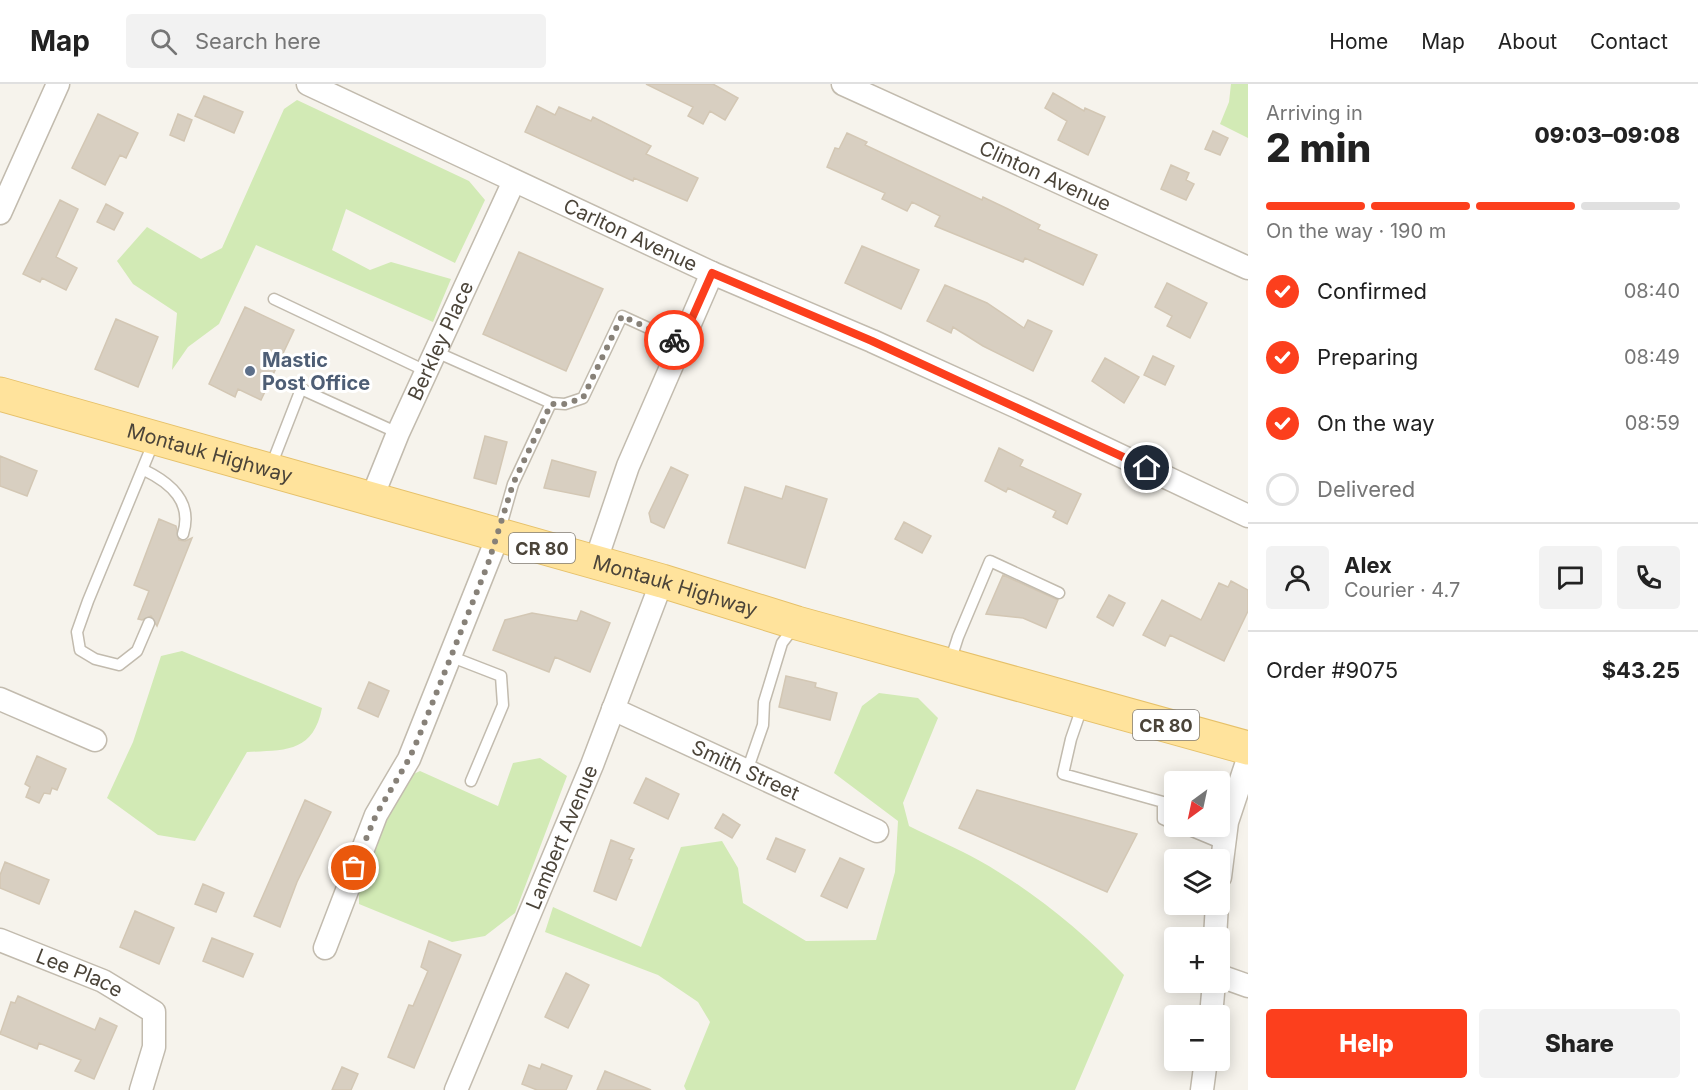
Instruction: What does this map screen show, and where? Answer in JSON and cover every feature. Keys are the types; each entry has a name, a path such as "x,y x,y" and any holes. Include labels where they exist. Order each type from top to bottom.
{"main road":[{"name":"Montauk Highway","path":"0,394 269,472 662,581 797,624 1248,748"}],"street":[{"path":"3,200 58,84"},
{"name":"Carlton Avenue","path":"308,84 712,273 872,341 1248,516"},
{"name":"Clinton Avenue","path":"843,84 1248,268"},
{"name":"Berkley Place","path":"371,500 398,433 514,182"},
{"path":"595,563 628,466 712,273"},
{"path":"325,948 376,815 409,759 452,657 498,536"},
{"name":"Lambert Avenue","path":"456,1090 613,709 662,581"},
{"path":"0,699 95,740"},
{"name":"Smith Street","path":"613,709 877,831"},
{"path":"1223,849 1227,822 1248,759"},
{"name":"Lee Place","path":"0,940 103,981 154,1012 154,1047 141,1090"},
{"path":"1230,980 1248,986"},
{"path":"1202,1090 1205,1071"}],"lane":[{"path":"274,299 431,362 551,404 565,404 583,398 622,316 681,343"},
{"path":"269,472 301,389 398,433"},
{"path":"498,536 513,484 551,404"},
{"path":"149,623 137,651 118,664 95,659 80,650 77,633 88,601 105,555 144,470 155,438"},
{"path":"144,470 168,484 181,501 187,520 183,534"},
{"path":"950,665 958,637 990,561 1059,593"},
{"path":"747,771 763,725 764,702 782,643 797,624"},
{"path":"452,657 501,676 503,705 471,781"},
{"path":"1084,702 1071,739 1063,774 1163,802 1164,819"},
{"path":"1206,837 1223,844"}],"green space":[{"path":"1231,84 1248,84 1248,138 1220,124 1229,102"},
{"path":"297,100 469,181 485,200 455,263 346,209 332,250 370,270 391,262 451,279 433,322 256,245 219,324 188,347 172,370 177,313 133,284 117,261 147,227 201,259 222,248 284,109"},
{"path":"182,651 322,708 312,734 304,741 285,749 247,752 195,841 158,835 107,798 133,742 161,656"},
{"path":"879,693 918,698 938,718 903,803 909,826 971,856 1019,885 1074,928 1124,975 1075,1090 686,1090 684,1086 710,1022 698,1002 658,975 545,932 553,907 641,947 681,847 722,841 738,868 743,903 806,941 876,940 895,872 898,821 834,773 862,706"},
{"path":"540,758 567,776 515,913 485,936 452,942 359,904 359,884 403,779 420,771 498,806 513,763"}],"building":[{"path":"646,84 713,84 738,98 725,120 710,111 703,124 688,116 693,107"},
{"path":"1053,93 1084,111 1085,108 1105,117 1088,155 1058,140 1067,121 1045,108"},
{"path":"204,96 243,112 234,133 195,116"},
{"path":"537,106 555,115 559,107 591,121 593,117 651,146 646,154 698,178 687,201 634,178 633,181 525,132"},
{"path":"98,114 138,133 126,158 120,155 105,185 72,168"},
{"path":"178,114 192,120 184,141 170,135"},
{"path":"1213,131 1228,138 1220,155 1205,149"},
{"path":"847,133 867,142 865,145 982,200 983,197 1040,225 1038,229 1097,255 1083,285 1025,258 1023,262 935,226 940,216 912,202 907,211 882,199 885,193 827,167 835,148 839,149"},
{"path":"1171,165 1189,173 1186,180 1194,184 1186,200 1161,189"},
{"path":"60,200 78,209 56,257 77,268 66,290 42,278 40,282 23,274"},
{"path":"106,204 123,213 114,230 97,222"},
{"path":"862,246 919,270 901,309 845,283"},
{"path":"519,252 603,289 566,371 483,334"},
{"path":"1167,283 1207,303 1190,338 1167,326 1172,316 1155,307"},
{"path":"945,285 987,303 1024,328 1028,320 1052,331 1033,371 983,346 953,327 951,333 927,321"},
{"path":"245,307 294,330 261,400 238,389 235,397 209,384"},
{"path":"116,319 158,337 138,387 95,369"},
{"path":"1153,356 1174,366 1165,385 1144,375"},
{"path":"1105,358 1139,377 1124,403 1092,381"},
{"path":"485,436 507,442 496,484 474,478"},
{"path":"999,448 1023,460 1020,466 1081,494 1067,524 1053,517 1056,511 1008,488 1006,492 985,481"},
{"path":"0,456 37,471 27,496 0,486"},
{"path":"552,460 596,472 589,497 544,488"},
{"path":"671,467 688,475 664,528 651,522 649,513"},
{"path":"786,486 827,499 805,568 728,543 745,487 782,499"},
{"path":"159,519 176,526 179,540 185,541 192,538 157,626 151,616 142,620 138,619 149,591 134,585"},
{"path":"904,522 931,536 922,553 895,539"},
{"path":"1003,575 1058,600 1046,628 1023,618 986,614"},
{"path":"1231,581 1248,590 1248,611 1224,661 1170,635 1165,646 1143,635 1162,600 1201,620 1219,583 1228,587"},
{"path":"1109,595 1125,603 1113,626 1097,617"},
{"path":"581,611 610,623 590,672 555,657 549,672 493,650 505,620 532,613 577,621"},
{"path":"786,676 816,683 815,687 837,693 830,720 779,707"},
{"path":"369,682 389,691 378,717 358,708"},
{"path":"37,756 66,769 57,790 52,788 50,794 44,793 39,803 26,797 30,787 25,784"},
{"path":"646,778 679,794 668,819 634,803"},
{"path":"977,790 1137,834 1107,892 959,828"},
{"path":"305,800 331,812 297,882 280,927 254,916"},
{"path":"723,814 740,825 732,838 715,828"},
{"path":"776,838 805,850 795,872 767,859"},
{"path":"611,840 634,849 616,900 594,891"},
{"path":"840,858 864,869 847,908 821,896"},
{"path":"5,862 49,880 39,904 0,888 0,875"},
{"path":"203,884 224,893 216,912 195,904"},
{"path":"135,911 174,928 159,964 120,947"},
{"path":"212,938 253,954 243,977 203,961"},
{"path":"429,941 461,955 414,1068 388,1057 409,1005 413,1006 428,971 421,967"},
{"path":"566,973 589,985 568,1028 545,1017"},
{"path":"18,996 95,1030 100,1018 117,1026 94,1079 75,1071 81,1060 39,1043 37,1049 0,1034 11,1002 15,1003"},
{"path":"542,1064 572,1076 566,1090 537,1090 522,1084 529,1065 540,1069"},
{"path":"342,1067 358,1074 351,1090 332,1090"},
{"path":"605,1071 651,1090 597,1090"}],"way so far":[{"path":"354,868 376,815 418,739 488,564 513,484 551,404 565,404 583,398 622,316 674,340"}],"place":[{"name":"Mastic Post Office","path":"250,371"}],"route":[{"path":"674,340 681,343 712,273 872,341 1147,468"}]}
